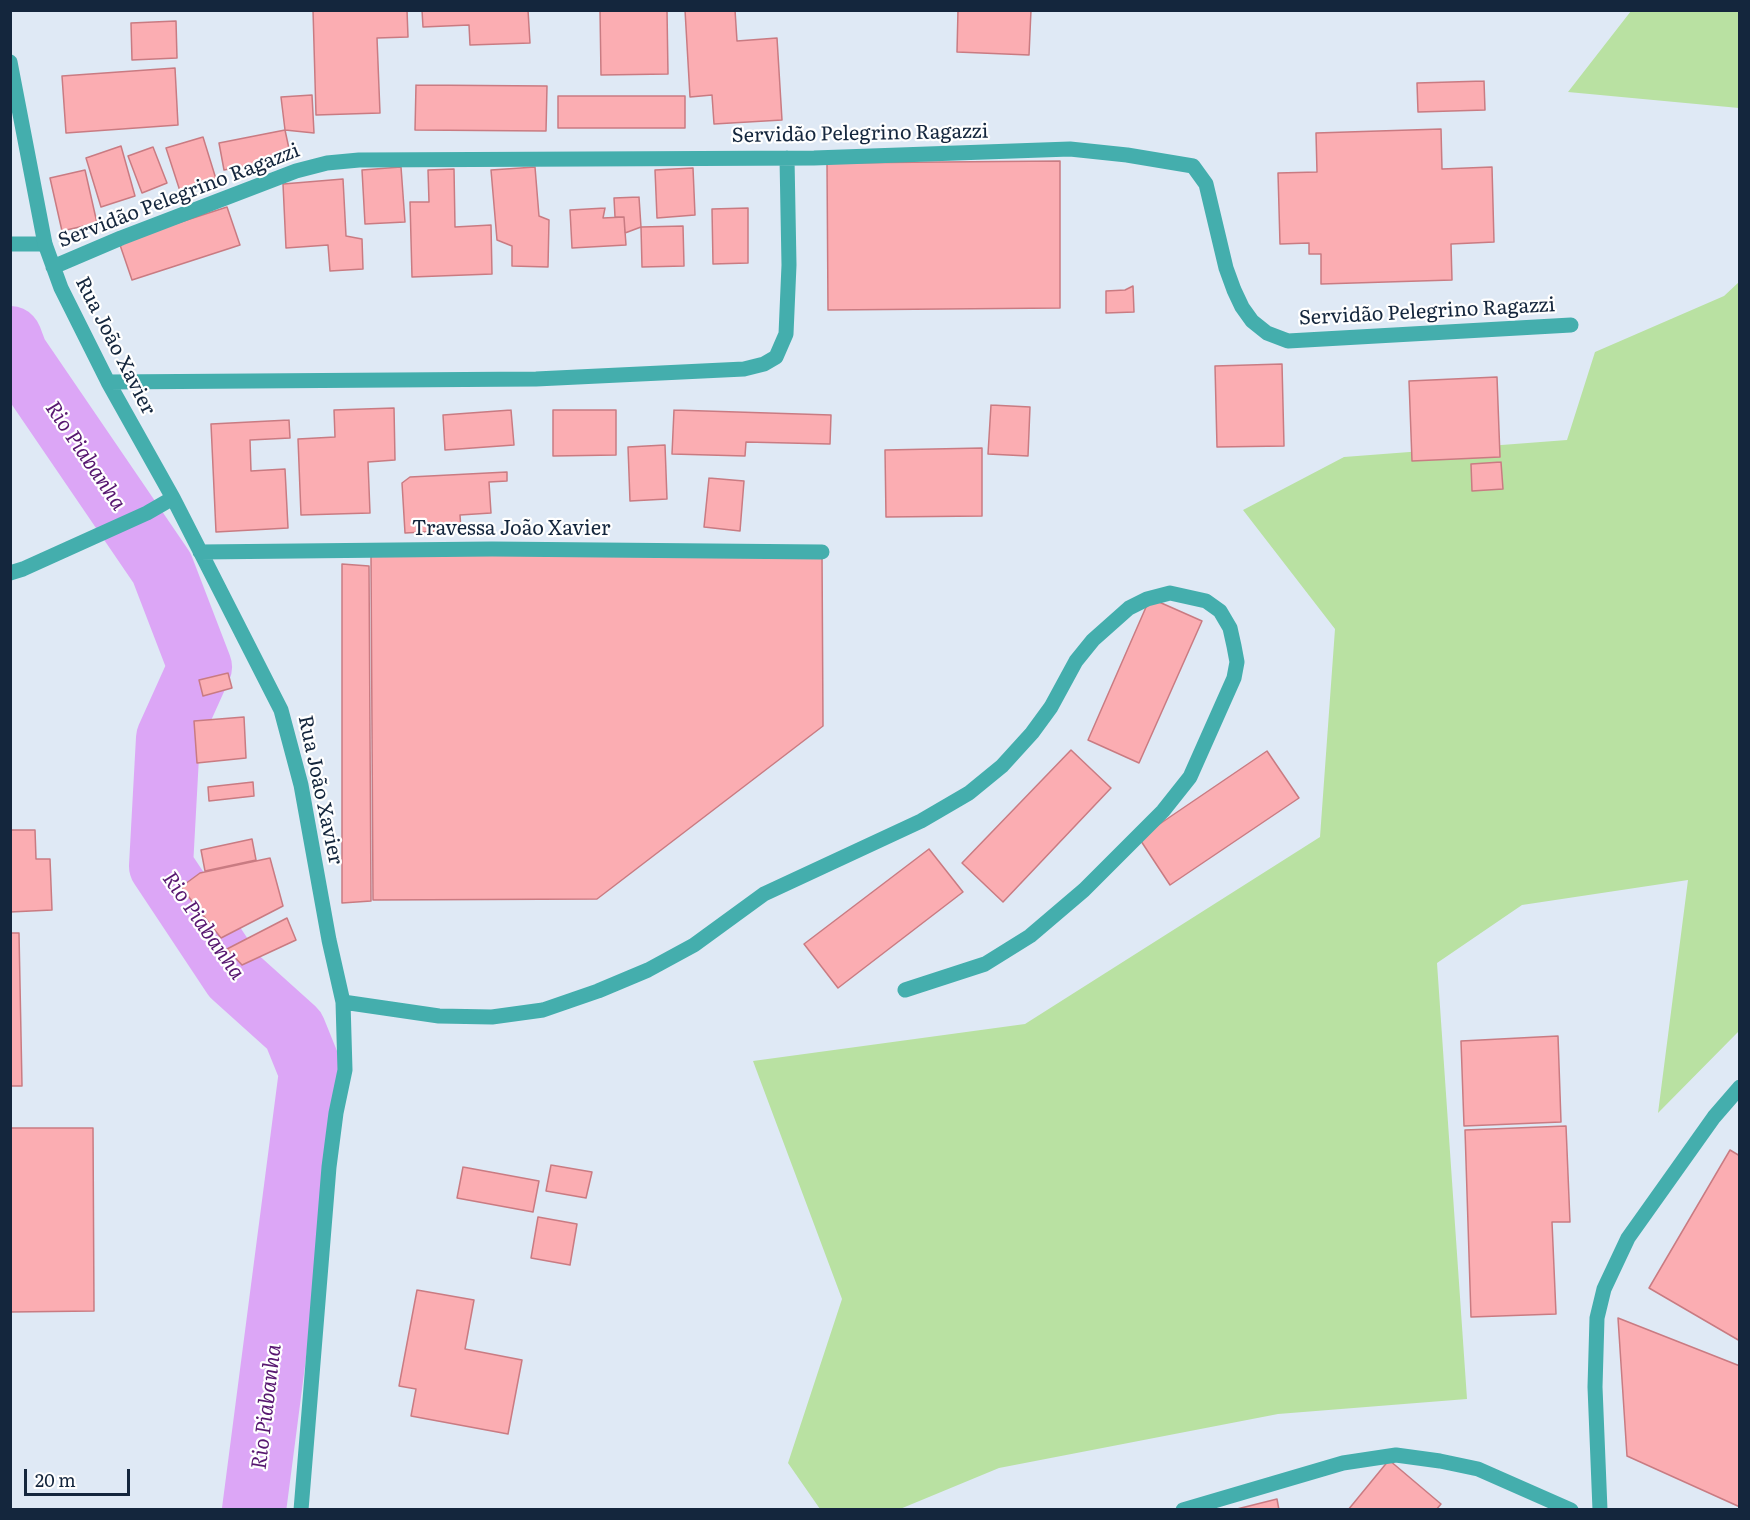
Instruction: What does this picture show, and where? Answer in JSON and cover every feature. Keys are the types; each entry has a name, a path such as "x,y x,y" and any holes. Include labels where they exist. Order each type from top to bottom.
{"street":[{"name":"Rua João Xavier","path":"10,62 45,244 61,288 108,382 173,498 281,710 301,785 329,940 343,1002 345,1070 336,1113 329,1167 301,1509"},
{"name":"Servidão Pelegrino Ragazzi","path":"53,267 121,238 285,175 327,163 359,160 787,158 1070,150 1127,155 1193,166 1206,184 1226,268 1242,307 1252,321 1267,333 1288,341 1570,325"},
{"path":"108,382 536,379 744,369 764,364 776,357 786,334 789,266 787,158"},
{"path":"10,244 45,244"},
{"path":"10,573 147,513 173,498"},
{"name":"Travessa João Xavier","path":"200,552 492,549 822,552"},
{"path":"343,1002 440,1016 492,1017 543,1010 598,991 648,970 694,945 764,894 921,821 969,793 1002,766 1032,733 1052,706 1076,661 1093,640 1129,608 1148,599 1170,593 1206,601 1220,610 1230,628 1234,646 1237,662 1234,678 1190,777 1163,811 1084,890 1030,936 985,964 905,990"},
{"path":"1600,1509 1595,1387 1597,1318 1605,1289 1628,1238 1714,1117 1740,1087"},
{"path":"1183,1509 1343,1463 1395,1455 1440,1461 1478,1470 1571,1509"}],"green space":[{"path":"1631,11 1739,11 1739,108 1568,92"},
{"path":"1739,282 1739,1031 1658,1113 1688,880 1522,905 1437,963 1467,1399 1278,1414 999,1468 900,1509 820,1509 788,1463 842,1299 753,1061 1025,1024 1320,837 1335,629 1243,510 1344,457 1567,440 1595,352 1724,296"}],"building":[{"path":"313,10 407,10 408,37 377,38 380,113 316,115"},
{"path":"422,10 528,10 530,43 470,45 469,25 423,27"},
{"path":"600,10 667,10 668,74 601,75"},
{"path":"685,10 735,10 737,41 777,38 782,120 714,124 712,95 690,97"},
{"path":"958,10 1031,10 1029,55 957,52"},
{"path":"176,21 177,58 132,60 131,23"},
{"path":"175,68 178,125 66,133 62,76"},
{"path":"1484,81 1485,110 1418,112 1417,83"},
{"path":"416,85 547,86 546,131 415,130"},
{"path":"312,95 314,133 285,130 281,97"},
{"path":"558,96 685,96 685,128 558,128"},
{"path":"1441,129 1442,169 1492,167 1494,242 1451,244 1452,280 1321,284 1321,254 1309,254 1309,243 1280,244 1278,173 1317,172 1316,133"},
{"path":"285,130 291,158 224,170 219,143"},
{"path":"203,137 216,179 180,191 166,148"},
{"path":"121,146 135,196 101,207 86,158"},
{"path":"153,147 167,183 142,193 128,156"},
{"path":"1060,161 1060,308 828,310 827,163"},
{"path":"401,167 405,222 365,224 362,170"},
{"path":"535,167 539,216 549,220 548,267 512,266 512,246 497,240 491,170"},
{"path":"693,168 695,215 657,218 655,170"},
{"path":"454,169 455,227 491,225 492,274 412,277 410,202 429,202 428,170"},
{"path":"85,170 97,223 62,231 50,178"},
{"path":"343,179 346,236 362,239 363,269 330,271 328,245 286,248 283,184"},
{"path":"639,197 641,227 625,233 624,217 615,217 614,198"},
{"path":"227,207 240,245 132,280 119,242"},
{"path":"605,208 603,218 624,217 626,245 572,248 570,210"},
{"path":"748,208 748,263 713,264 712,209"},
{"path":"683,226 684,266 642,267 641,227"},
{"path":"1133,286 1134,312 1106,313 1106,291 1125,290"},
{"path":"1282,364 1284,446 1217,447 1215,366"},
{"path":"1497,377 1500,457 1412,461 1409,381"},
{"path":"991,405 1030,407 1028,456 988,454"},
{"path":"394,408 395,460 368,462 370,513 301,515 298,439 335,437 334,410"},
{"path":"511,410 514,445 445,450 443,415"},
{"path":"553,410 616,410 616,455 553,456"},
{"path":"674,410 831,415 830,444 746,442 745,456 672,454"},
{"path":"289,420 290,438 250,440 251,471 285,469 288,528 216,532 211,424"},
{"path":"665,445 667,499 630,501 628,447"},
{"path":"982,448 982,516 886,517 885,450"},
{"path":"1501,462 1503,489 1472,491 1471,464"},
{"path":"507,472 507,481 489,482 491,513 460,515 461,530 405,533 402,483 410,477"},
{"path":"709,478 744,481 740,531 704,527"},
{"path":"822,552 823,726 597,899 373,900 371,556"},
{"path":"342,564 369,566 371,901 342,903"},
{"path":"1150,598 1202,621 1139,763 1088,740"},
{"path":"228,673 232,688 203,696 199,680"},
{"path":"244,717 246,758 197,763 194,721"},
{"path":"1071,750 1111,788 1003,902 962,863"},
{"path":"1267,751 1299,798 1170,885 1139,838"},
{"path":"253,782 254,796 209,801 208,787"},
{"path":"10,830 35,830 36,859 50,859 52,910 10,912"},
{"path":"252,839 256,860 205,871 201,850"},
{"path":"929,849 963,892 838,988 804,944"},
{"path":"270,858 283,906 221,938 181,887 200,873"},
{"path":"287,918 296,940 242,965 227,949"},
{"path":"10,933 19,933 22,1086 10,1086"},
{"path":"1558,1036 1561,1122 1464,1126 1461,1041"},
{"path":"1566,1126 1570,1222 1552,1222 1556,1314 1471,1317 1465,1130"},
{"path":"10,1128 93,1128 94,1311 10,1312"},
{"path":"1730,1150 1740,1156 1740,1341 1649,1288"},
{"path":"551,1165 592,1172 586,1198 546,1191"},
{"path":"463,1167 539,1181 533,1212 457,1198"},
{"path":"538,1217 577,1224 570,1265 531,1258"},
{"path":"417,1290 474,1300 465,1349 522,1360 508,1434 411,1416 416,1389 399,1386"},
{"path":"1618,1318 1740,1366 1740,1507 1627,1456"},
{"path":"1389,1460 1441,1504 1436,1510 1348,1510"},
{"path":"1277,1499 1279,1510 1233,1510"}],"waterway":[{"name":"Rio Piabanha","path":"10,338 16,354 162,568 200,667 168,738 161,866 234,976 294,1030 311,1072 254,1510"}]}
